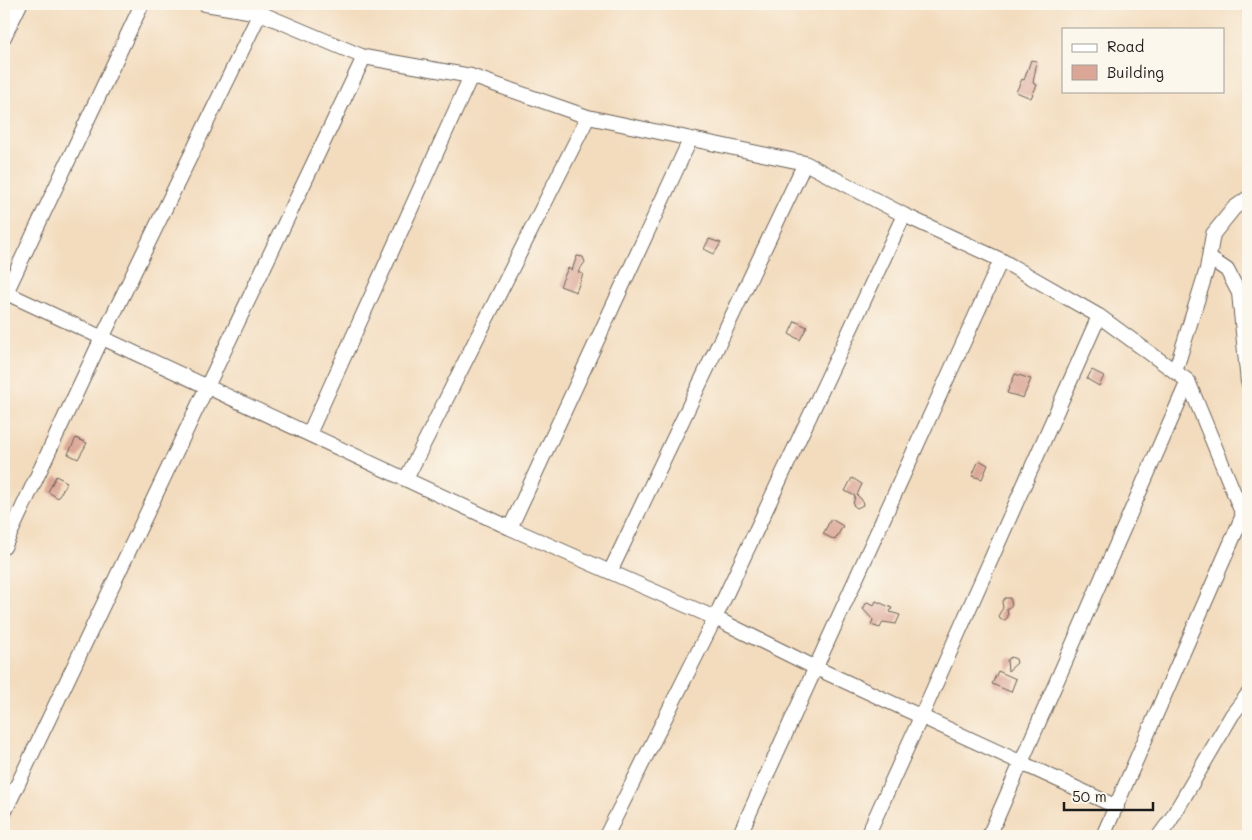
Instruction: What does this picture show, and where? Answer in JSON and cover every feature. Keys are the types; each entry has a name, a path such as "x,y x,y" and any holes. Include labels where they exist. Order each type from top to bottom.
{"street":[{"path":"4,37 20,4"},
{"path":"142,4 4,294 207,386 510,528 715,618 816,668 1116,808"},
{"path":"205,4 260,13 364,57 471,76 588,117 804,163 904,215 1001,260 1099,316 1188,381 1243,515 1104,836"},
{"path":"4,547 102,338 260,13"},
{"path":"4,813 364,57"},
{"path":"309,434 471,76"},
{"path":"406,479 588,117"},
{"path":"510,528 690,140"},
{"path":"610,572 804,163"},
{"path":"1175,372 1209,258 1213,234 1234,208 1248,198"},
{"path":"606,836 715,618 904,215"},
{"path":"1209,258 1227,270 1240,293 1248,382"},
{"path":"739,836 1001,260"},
{"path":"867,836 1099,316"},
{"path":"989,836 1188,381"},
{"path":"1158,836 1180,805 1232,715 1248,694"}],"building":[{"path":"1031,60 1037,61 1033,83 1037,85 1031,98 1016,92 1022,79 1024,80"},
{"path":"709,239 721,243 714,254 704,249"},
{"path":"577,256 583,257 585,262 578,272 583,274 576,292 560,286 568,268 572,270"},
{"path":"795,321 807,327 800,340 789,334"},
{"path":"1092,370 1104,376 1099,386 1087,379"},
{"path":"1015,374 1031,379 1023,398 1007,393"},
{"path":"76,438 87,443 78,459 68,454"},
{"path":"979,460 988,465 982,479 972,476"},
{"path":"56,476 67,482 58,498 48,492"},
{"path":"852,478 862,484 857,495 862,500 863,505 857,508 853,505 855,496 845,491"},
{"path":"831,519 843,526 835,540 823,534"},
{"path":"1005,598 1010,598 1012,605 1007,609 1008,617 1002,620 999,614 1003,608 1002,602"},
{"path":"876,601 892,608 890,612 900,615 896,624 883,622 880,628 871,625 873,620 863,609 867,602 874,605"},
{"path":"1011,657 1016,659 1017,663 1008,671 1007,660"},
{"path":"998,671 1016,679 1011,692 992,684"}]}
